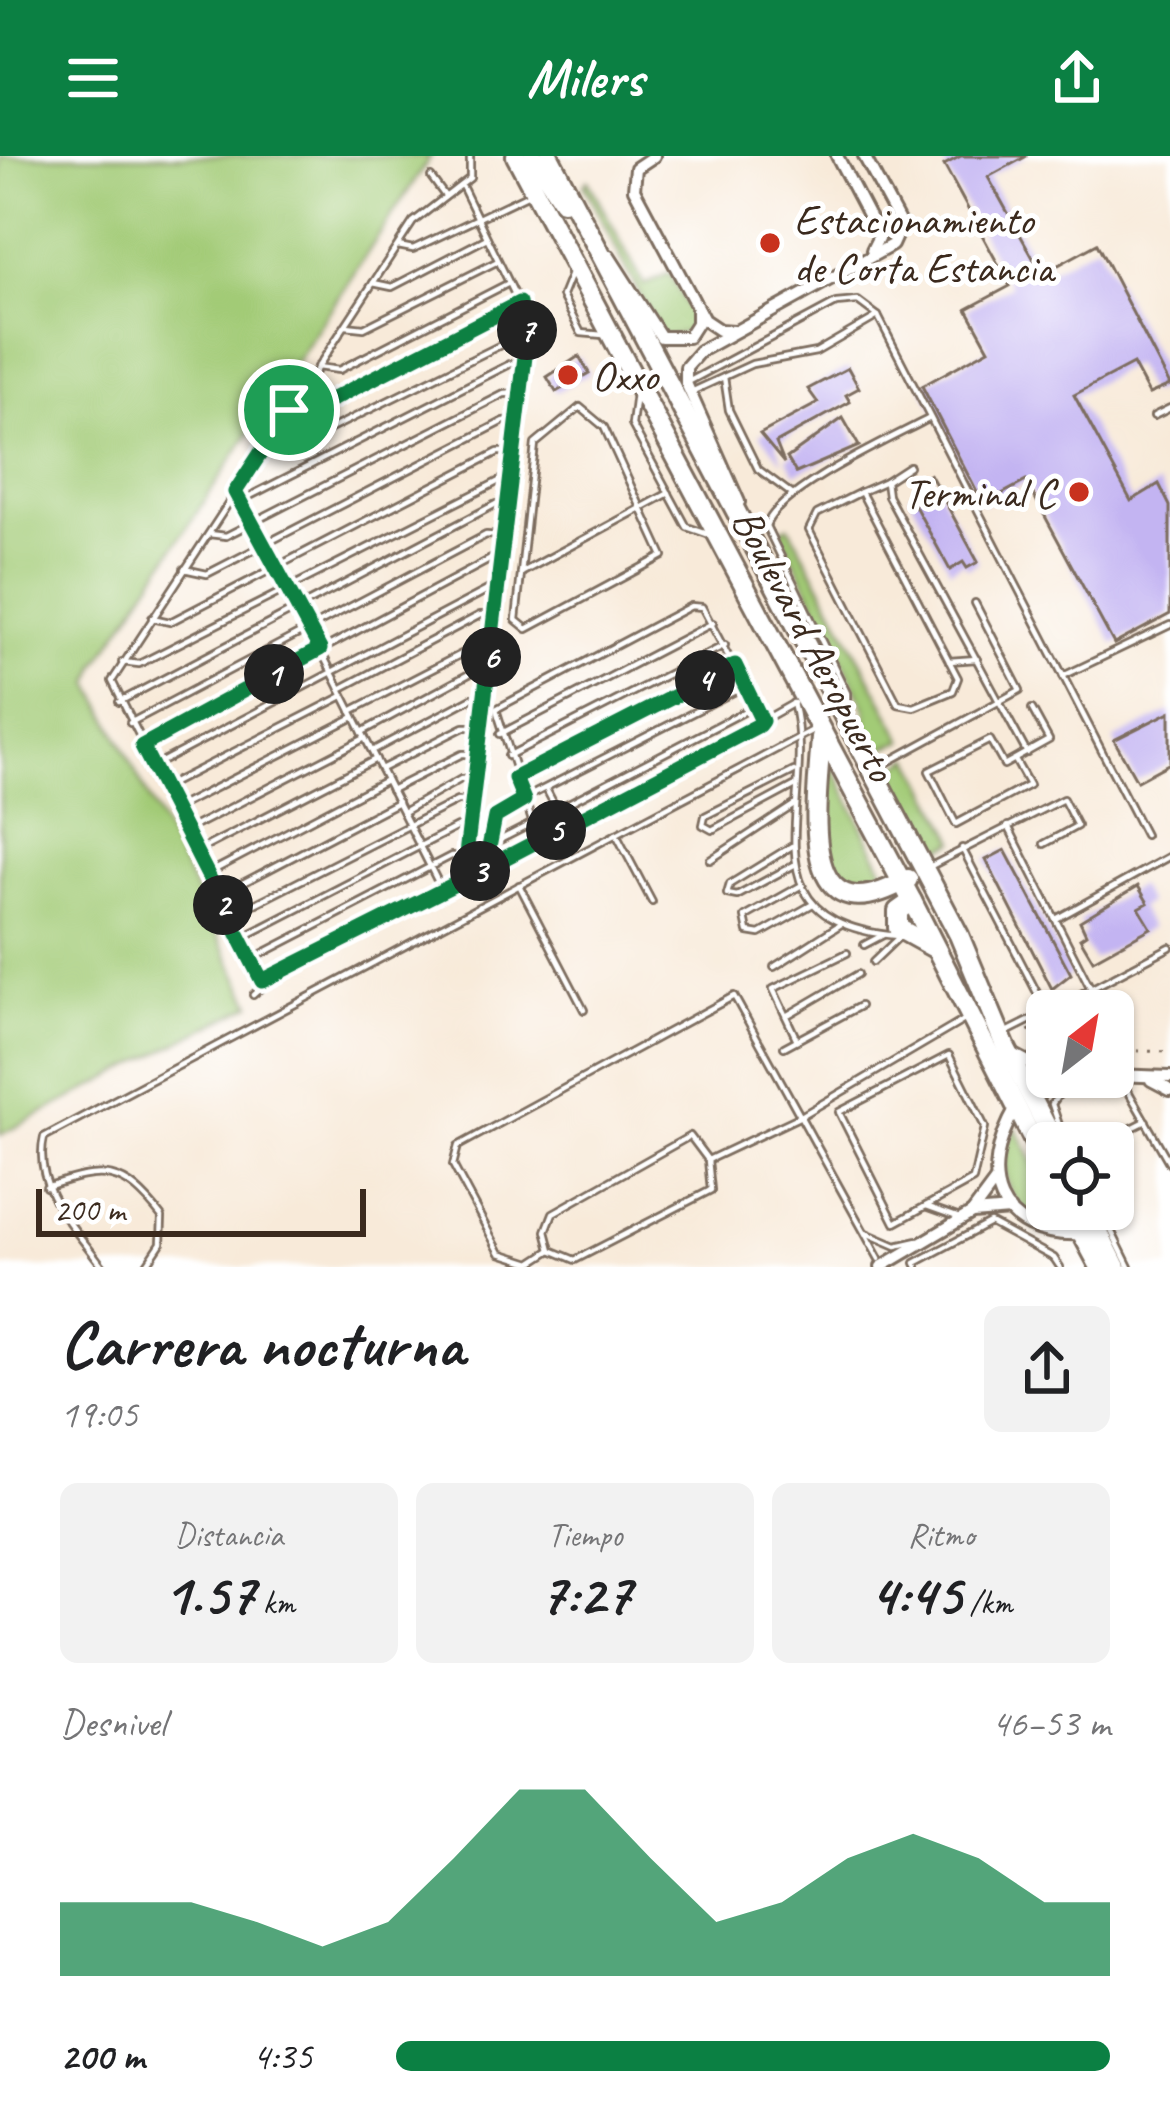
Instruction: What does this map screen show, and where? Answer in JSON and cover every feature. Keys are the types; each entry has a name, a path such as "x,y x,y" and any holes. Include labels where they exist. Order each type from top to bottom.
{"highway":[{"name":"Boulevard Aeropuerto","path":"516,156 717,536 813,732 912,902 1026,1127"},
{"path":"533,156 555,192 587,226"},
{"name":"Boulevard Aeropuerto","path":"549,156 560,165 587,226 681,391 759,557 990,1004 1044,1122"},
{"path":"813,732 821,873 835,890 855,897 884,892 922,871"},
{"path":"937,950 905,937 896,920 901,908 912,902 933,910 970,983 990,1004"},
{"path":"1080,1230 1100,1267"},
{"path":"1102,1230 1116,1267"}],"street":[{"path":"654,156 636,168 634,189 696,307 718,330 744,326"},
{"path":"837,156 879,236 874,248 850,267"},
{"path":"681,391 694,355 892,244 900,231 863,156"},
{"path":"587,226 661,337 688,337 697,323 696,307"},
{"path":"1004,1041 1026,1057"},
{"path":"1134,1076 1170,1077"},
{"path":"1142,1076 1170,1090"},
{"path":"1016,1108 998,1143 995,1181 1010,1210 1042,1231 1082,1234"},
{"path":"967,1216 995,1181"},
{"path":"879,1265 967,1216 1010,1210"},
{"path":"899,1267 918,1241"}],"lane":[{"path":"254,995 264,988 262,981 112,681 422,211 463,188 473,170 470,156"},
{"path":"431,177 446,196"},
{"path":"463,188 519,303 527,332 463,880"},
{"path":"398,246 413,249 534,191"},
{"path":"373,283 392,287 487,238"},
{"path":"345,325 364,328 498,261"},
{"path":"317,367 339,370 508,283"},
{"path":"681,391 836,303 858,301 878,316 1145,835"},
{"path":"289,410 306,413 519,303"},
{"path":"681,391 752,364 816,352 878,316"},
{"path":"262,450 282,453 527,332"},
{"path":"244,499 510,364 525,363"},
{"path":"723,376 728,410 758,469 793,495"},
{"path":"639,388 631,406 632,424 687,527 717,536"},
{"path":"208,533 226,536 504,394 522,393"},
{"path":"580,407 599,419 643,507 663,551 659,562 527,629 517,620 535,444 580,407"},
{"path":"1154,416 1170,408"},
{"path":"841,712 847,693 766,526 793,495 930,418"},
{"path":"184,569 207,574 504,421 519,421"},
{"path":"152,618 170,622 498,452 516,452"},
{"path":"861,492 958,678 953,691 914,707 898,704 809,530 817,514 909,466"},
{"path":"122,662 139,664 502,475 513,474"},
{"path":"886,482 888,496 1027,752"},
{"path":"235,492 256,522 442,890"},
{"path":"520,573 669,493"},
{"path":"119,702 496,504 509,504"},
{"path":"130,723 487,535 506,536"},
{"path":"142,746 491,559 503,558"},
{"path":"152,767 500,586"},
{"path":"872,771 1020,690 975,603"},
{"path":"538,840 500,734 494,714 498,707 692,606 702,607 714,622 762,721"},
{"path":"163,788 480,615 496,615"},
{"path":"500,734 714,622"},
{"path":"1063,676 1170,625"},
{"path":"174,809 477,646 492,644"},
{"path":"508,756 725,645"},
{"path":"949,661 977,659"},
{"path":"515,778 735,665"},
{"path":"185,830 471,673 489,673"},
{"path":"485,868 495,817 745,686"},
{"path":"372,751 472,698 486,698"},
{"path":"262,981 463,880 798,700"},
{"path":"557,809 755,706"},
{"path":"1015,760 1028,784 956,824 929,771 990,740 1004,765 1049,740 1032,709"},
{"path":"381,770 464,727 482,727"},
{"path":"813,732 794,771 792,846 802,885 814,904 841,924 905,937"},
{"path":"103,1267 46,1187 39,1157 44,1137 813,732"},
{"path":"391,790 461,754 479,754"},
{"path":"196,852 376,759"},
{"path":"794,771 704,816 703,826 712,830 794,786"},
{"path":"403,812 461,779 476,779"},
{"path":"208,874 386,780"},
{"path":"546,789 566,825"},
{"path":"922,871 1063,799 1077,826 1044,844"},
{"path":"229,917 458,801 473,801"},
{"path":"218,896 398,802"},
{"path":"710,860 794,806"},
{"path":"488,846 532,824"},
{"path":"1008,826 1091,989 1170,947"},
{"path":"240,939 458,827 470,827"},
{"path":"616,834 652,902"},
{"path":"792,846 730,884 727,894 737,896 794,866"},
{"path":"962,848 1047,1012 1025,1022 1004,1041"},
{"path":"252,959 451,856 466,856"},
{"path":"1056,920 1170,856"},
{"path":"519,885 584,1010"},
{"path":"802,885 745,917 748,932 760,934 814,904"},
{"path":"774,967 841,924"},
{"path":"864,944 883,935"},
{"path":"873,962 905,937"},
{"path":"797,1040 773,989 847,953"},
{"path":"786,1016 858,974"},
{"path":"551,1250 531,1263 500,1253 453,1165 458,1146 725,997 740,999 879,1265"},
{"path":"708,1160 801,1116 990,1004"},
{"path":"784,1047 860,1006"},
{"path":"926,1206 974,1180 985,1127 949,1054 839,1112 895,1223 926,1206 967,1216"},
{"path":"1131,1098 1170,1164"},
{"path":"1134,1126 1146,1120"},
{"path":"691,1136 708,1160 711,1190 584,1257 565,1260 551,1250 546,1231 561,1208 691,1136"},
{"path":"46,1187 90,1172 117,1175 143,1192 162,1217 161,1243 145,1267"},
{"path":"916,1265 990,1222 1054,1258 1060,1267"},
{"path":"1107,1230 1129,1267"},
{"path":"866,1233 896,1246 918,1241"}],"path":[{"path":"1134,1051 1170,1052"}],"green space":[{"path":"0,156 431,156 97,665 91,683 252,1004 0,1135"},
{"path":"588,180 644,285 669,273 693,318 691,331 661,337 584,185"},
{"path":"789,526 904,741 883,748 867,737 866,709 780,530"},
{"path":"827,754 887,883 869,889 841,884 824,851"},
{"path":"911,757 956,841 945,847 931,848 917,837 921,819 895,784 899,766"},
{"path":"1016,1128 1026,1148 1026,1209 1011,1192 1006,1177 1008,1145"}],"building":[{"name":"Terminal C","path":"961,156 1027,156 988,177 1042,274 1097,244 1170,385 1149,394 1133,364 1074,395 1131,501 1159,484 1170,506 1170,614 1114,644 1026,481 983,504 922,386 989,349 967,309 1010,286 944,165"},
{"name":"Oxxo","path":"579,356 589,373 556,392 547,377"},
{"path":"848,368 859,388 846,395 850,402 776,443 784,463 760,434 818,403 808,389"},
{"path":"843,418 859,446 796,473 787,458"},
{"path":"930,474 978,562 967,568 963,562 950,570 909,495 923,487 920,480"},
{"path":"1170,712 1170,763 1137,781 1114,740"},
{"path":"1005,850 1071,974 1052,989 986,860"},
{"path":"1138,886 1148,903 1139,908 1151,928 1093,960 1080,938 1086,934 1080,921"}],"place":[{"name":"Estacionamiento de Corta Estancia","path":"770,243"},
{"name":"Oxxo","path":"568,375"},
{"name":"Terminal C","path":"1079,492"}],"route":[{"path":"289,410 235,492 244,499 320,649 142,746 262,981 463,880 485,868 495,817 524,800 515,778 735,665 762,721 463,880 526,348 519,303 306,413 289,410"}]}
